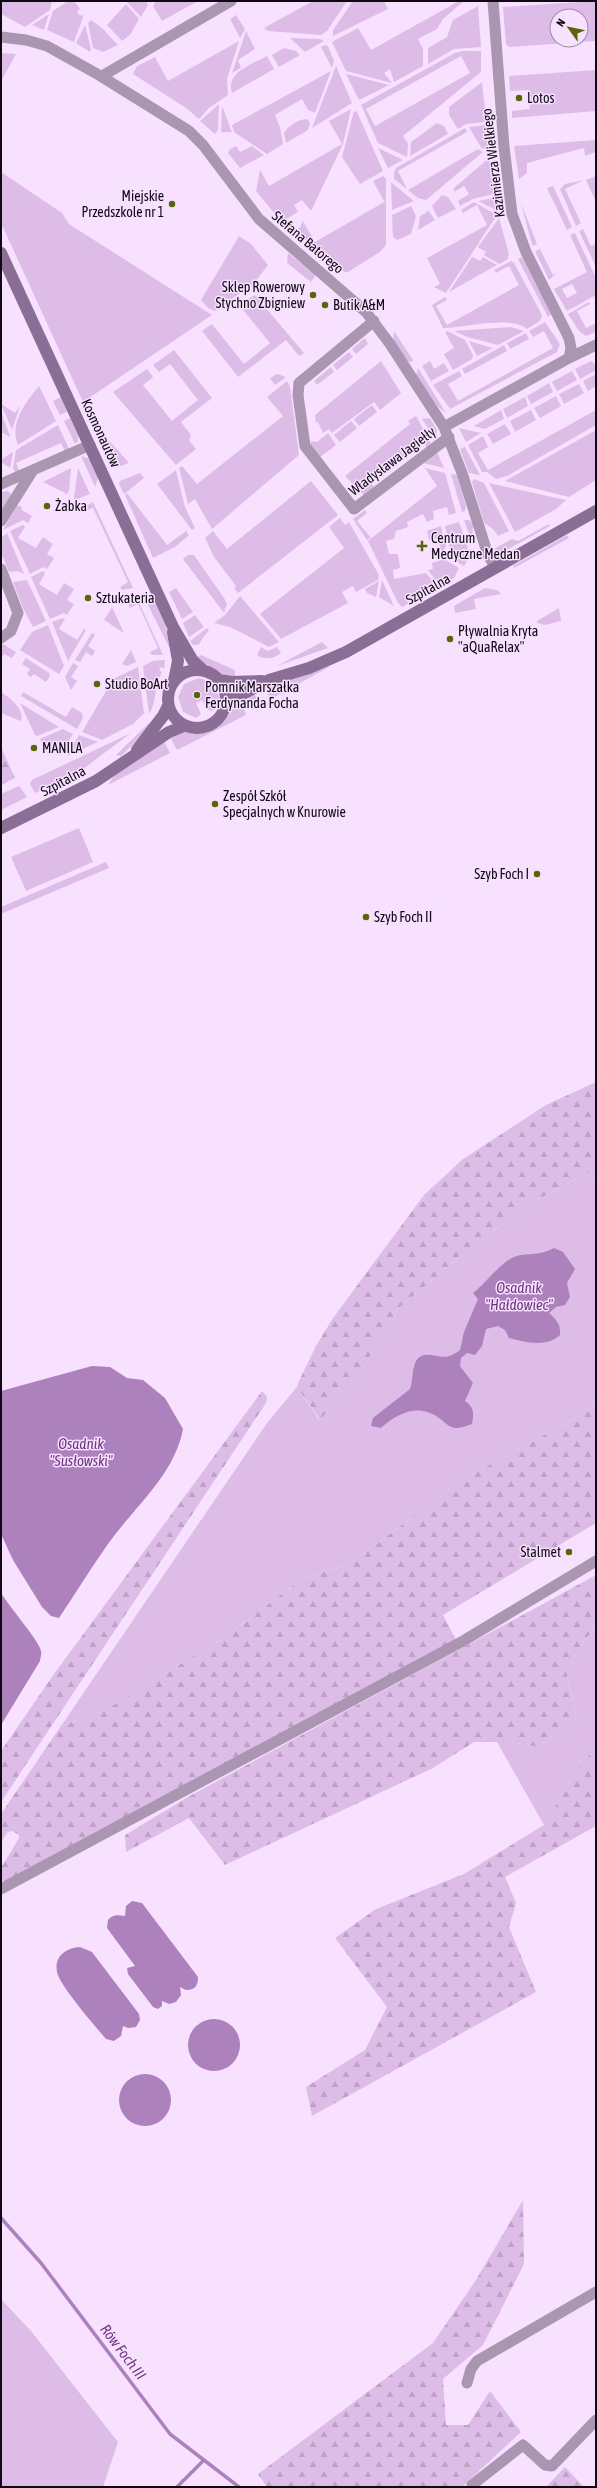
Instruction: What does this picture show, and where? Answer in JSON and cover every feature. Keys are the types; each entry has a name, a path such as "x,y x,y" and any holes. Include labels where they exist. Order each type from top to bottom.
{"street":[{"path":"102,76 232,1"},
{"name":"Kazimierza Wielkiego","path":"493,1 504,147 512,214 528,258 569,338 571,348 569,358"},
{"name":"Stefana Batorego","path":"1,37 39,43 102,76 189,131 203,145 259,220 358,304 374,321 447,432 488,556 495,568"},
{"name":"Kosmonautów","path":"1,253 173,626 193,661 203,670"},
{"name":"Władysława Jagiełły","path":"374,321 299,383 297,391 305,446 354,509 447,432"},
{"path":"447,432 569,358 596,345"},
{"path":"1,484 90,445"},
{"path":"1,521 33,470"},
{"name":"Szpitalna","path":"226,703 269,680 309,668 346,652 596,511"},
{"path":"1,569 18,613 11,631 1,638"},
{"name":"Kosmonautów","path":"173,626 178,661 174,681"},
{"path":"203,670 219,680 225,691 226,703 222,714 213,724 197,729 184,726 172,715 168,706 168,693 174,681 186,672 203,670"},
{"name":"Szpitalna","path":"219,680 232,682 269,680"},
{"name":"Szpitalna","path":"136,753 168,706"},
{"name":"Szpitalna","path":"1,828 76,792 104,776 168,732 184,726"},
{"path":"1,1889 446,1650 596,1561"},
{"path":"467,2383 471,2369 477,2361 596,2292"},
{"path":"472,2485 523,2445 529,2448 542,2463 552,2466 596,2420"}],"green space":[{"path":"1,1 52,1 50,10 25,27 1,14"},
{"path":"68,1 74,1 80,9 77,12 80,16 82,14 83,17 74,42 47,30 53,11"},
{"path":"126,1 146,1 148,5 141,17"},
{"path":"156,1 198,1 162,21 153,6"},
{"path":"313,1 347,1 327,31 321,35 268,31 264,28"},
{"path":"353,1 384,1 388,9 333,36 333,30"},
{"path":"459,1 464,1 443,19 437,29 418,39 423,49 423,66 394,82 390,69 384,73 392,83 346,71 332,42 358,28 371,50"},
{"path":"596,1 596,41 589,41 589,8 549,8 549,44 509,47 506,44 503,7"},
{"path":"126,4 139,19 130,35 122,41 107,25"},
{"path":"478,6 481,47 454,49 428,64 428,48 447,37 453,20"},
{"path":"49,14 44,30 32,25"},
{"path":"236,15 245,29 240,38 230,19"},
{"path":"91,20 102,28 118,45 103,52 93,48 88,23"},
{"path":"85,25 91,49 90,52 76,43"},
{"path":"246,31 255,49 238,60 241,68 232,73"},
{"path":"290,38 320,39 324,41 305,52"},
{"path":"239,41 227,79 228,95 209,108 199,119 186,108 133,74 137,66 155,57 168,81"},
{"path":"325,45 328,46 334,61 332,68 321,47"},
{"path":"284,48 296,51 300,55 279,67 272,55"},
{"path":"462,51 481,51 481,72 403,136 408,144 407,157 378,143 361,105 455,53","holes":["461,56 470,73 375,126 366,109"]},
{"path":"1,53 16,54 1,81"},
{"path":"267,56 274,69 232,93 231,86 236,74"},
{"path":"336,66 352,103 312,128"},
{"path":"596,70 596,111 512,118 512,111 530,109 529,90 510,91 509,76"},
{"path":"331,71 315,113 308,110 302,99 275,115 280,127 283,144 267,154 234,132 232,125"},
{"path":"346,74 389,85 359,100"},
{"path":"482,82 486,119 484,122 466,124 458,129 449,115 449,107"},
{"path":"219,104 218,130 215,134 200,121"},
{"path":"222,106 232,132 221,132"},
{"path":"351,109 343,144 311,211 302,200 294,205 298,212 283,221 280,220 256,191 260,170 269,186 342,144 329,121"},
{"path":"354,111 357,112 383,171 360,184 342,157"},
{"path":"307,119 310,123 308,130 286,143 284,133 286,130 291,125"},
{"path":"437,123 444,126 448,134 410,156 411,142"},
{"path":"487,125 489,147 482,149 469,127"},
{"path":"465,128 467,132 398,171 407,189 394,179 394,172 396,168"},
{"path":"596,140 596,152 585,156 584,148 527,163 527,173 519,179 514,146"},
{"path":"236,146 240,152 252,146 264,155 240,168 228,153 230,149"},
{"path":"378,148 403,160 388,168"},
{"path":"478,149 483,152 426,200 418,198 408,190"},
{"path":"489,158 494,194 473,199 460,206 458,201 469,194 464,186 454,192 454,188"},
{"path":"1,172 62,213 69,224 212,315 83,402 1,223"},
{"path":"383,176 386,179 386,201 384,201 373,181"},
{"path":"596,176 596,202 586,180"},
{"path":"584,180 565,189 581,223 576,226 560,189 565,184"},
{"path":"391,182 414,201 392,210"},
{"path":"553,186 572,227 567,230 547,188"},
{"path":"442,195 448,197 456,209 438,218 432,206"},
{"path":"495,198 498,211 478,201"},
{"path":"386,201 386,245 380,252 348,272 344,272 297,233 303,221 315,242"},
{"path":"474,202 497,215 446,293 434,287 440,284 427,258 487,225 477,205 463,213 461,210"},
{"path":"521,203 537,244 533,246 531,241"},
{"path":"411,206 416,216 411,234 397,240 393,237 392,215"},
{"path":"428,210 435,220 418,230 420,216"},
{"path":"499,218 509,254 507,260 499,264 484,255 486,252 478,247"},
{"path":"583,229 591,246 596,244 596,267 579,231"},
{"path":"575,233 596,278 596,295 567,311 554,289 587,272 570,235","holes":["572,284 577,293 567,298 562,289"]},
{"path":"239,236 251,244 268,265 255,282 215,311 208,308 201,300"},
{"path":"540,249 553,275 559,271 549,280 535,251"},
{"path":"288,253 316,275 311,282 287,263"},
{"path":"472,257 480,261 483,257 497,265 449,292"},
{"path":"522,257 551,314 548,317 518,259"},
{"path":"511,261 514,263 542,315 540,321 527,329 520,325 510,323 487,323 443,328 432,305 445,297 447,300 436,306 447,325 519,285 509,266 496,273 494,270"},
{"path":"255,295 304,353 299,356 286,340 238,377 202,331 212,324 244,364 270,343 239,305"},
{"path":"589,302 590,304 577,311 586,328 596,323 596,332 586,336 579,331 568,314"},
{"path":"545,322 560,344 557,352 450,409 433,385 459,371 462,376 448,384 458,401 553,348 544,331 533,337 529,331"},
{"path":"511,327 524,331 498,345 467,337 454,331"},
{"path":"394,331 413,360 412,362 405,361 393,341"},
{"path":"447,331 465,340 473,355 472,359 453,370 444,354 454,348 445,332"},
{"path":"526,333 529,339 510,349 507,343"},
{"path":"365,338 368,344 356,354 352,349"},
{"path":"469,341 493,348 477,356"},
{"path":"504,345 507,351 465,374 462,369"},
{"path":"174,350 212,398 181,422 191,435 189,440 196,449 176,465 113,392 147,369 153,377 143,385 172,421 198,400 170,364 159,372 153,365"},
{"path":"349,352 353,357 337,370 333,365"},
{"path":"381,361 401,393 380,410 374,402 332,433 329,429 323,433 318,422 316,423 315,415"},
{"path":"430,361 434,369 444,363 449,371 431,381 422,366"},
{"path":"591,361 596,365 596,370 580,379 575,369"},
{"path":"331,367 334,372 317,385 314,381"},
{"path":"418,368 446,413 437,406 416,375"},
{"path":"572,371 577,380 557,391 552,382"},
{"path":"277,374 286,377 275,385 270,378"},
{"path":"596,374 596,386 588,391 583,381"},
{"path":"287,381 290,387 299,455 212,529 195,499 188,504 179,468 182,466 197,484 283,416 267,397"},
{"path":"549,383 553,392 531,404 527,396"},
{"path":"579,384 584,393 564,404 559,394"},
{"path":"39,386 56,421 18,445 16,437 17,421 24,406"},
{"path":"556,396 561,406 540,418 534,408"},
{"path":"61,397 67,412 60,415 53,401"},
{"path":"525,397 528,406 507,418 503,409"},
{"path":"1,404 15,413 20,406 12,430"},
{"path":"372,405 377,412 359,426 354,419"},
{"path":"501,410 504,419 485,429 474,426"},
{"path":"531,410 536,420 515,432 510,421"},
{"path":"596,410 596,425 507,476 496,479 487,472 482,472 468,445 483,436 488,447 478,453 488,470"},
{"path":"1,412 10,436 10,437 1,432"},
{"path":"416,416 431,443 426,448 425,440 370,481 374,487 364,495 345,476 410,424 408,421"},
{"path":"88,417 129,463 118,467 110,465"},
{"path":"70,418 78,435 78,441 75,444 64,421"},
{"path":"430,418 437,430 436,440 422,419"},
{"path":"351,421 357,428 340,442 334,435"},
{"path":"505,424 511,434 493,444 487,434"},
{"path":"58,425 69,449 65,451 61,443 16,463 20,472 15,472 13,468 16,450"},
{"path":"459,428 481,433 466,442"},
{"path":"596,430 596,480 569,497 505,481"},
{"path":"328,433 336,445 320,457 311,445 311,441 317,442"},
{"path":"465,447 480,475 469,473 460,449"},
{"path":"13,452 10,468 1,462 2,459"},
{"path":"437,452 444,468 423,463"},
{"path":"81,456 90,459 98,477 95,487"},
{"path":"71,468 69,491 67,494 43,482"},
{"path":"78,468 90,494 75,500 74,498"},
{"path":"425,468 445,473 456,513 449,515 447,507 433,511 434,519 427,522 423,514 407,522 408,527 396,531 394,539 386,541 389,554 398,554 400,568 393,570 394,579 426,573 438,587 402,607 398,603 368,541 437,486"},
{"path":"176,470 185,507 195,528 192,530 157,484"},
{"path":"140,473 144,478 124,494 119,484 120,481"},
{"path":"451,474 457,475 466,506 465,511 462,512"},
{"path":"474,479 484,483 509,531 498,536 493,529 484,523 472,482"},
{"path":"311,481 338,515 238,593 234,588 236,586 214,557 205,538 213,531 227,549"},
{"path":"489,483 566,500 556,509 515,532"},
{"path":"8,491 12,495 1,514 1,492"},
{"path":"127,493 167,545 186,531 189,535 175,547 153,558 125,495"},
{"path":"93,502 133,588 122,590 120,587 128,582 93,508 85,511 87,506"},
{"path":"17,506 21,506 22,510 32,516 28,523 23,520 3,530"},
{"path":"365,510 367,513 357,521 371,538 367,540 353,519"},
{"path":"340,518 345,525 349,522 379,575 378,580 356,592 353,586 342,592 348,603 281,639 260,614 344,548 329,527"},
{"path":"464,520 469,520 473,524 472,543"},
{"path":"459,522 470,555 464,566 448,557 451,554 445,526"},
{"path":"549,524 550,526 501,553 494,549 512,539 518,541"},
{"path":"23,525 25,527 18,538 36,548 43,537 53,544 47,554 54,558 47,569 43,567 30,574 10,531"},
{"path":"441,526 446,546 442,554 438,538 429,540 427,531"},
{"path":"7,533 24,574 18,571 9,572 1,553 1,538"},
{"path":"567,535 569,538 514,568 513,566"},
{"path":"188,555 194,555 224,598 227,604 224,613 183,559"},
{"path":"444,559 459,568 454,578 440,586 428,570 433,569 432,563"},
{"path":"43,571 45,573 39,584 57,595 64,583 74,589 67,600 74,604 67,615 64,613 50,619 31,577"},
{"path":"27,580 46,621 33,627 23,608 13,582"},
{"path":"382,580 394,606 379,597"},
{"path":"379,581 376,597 367,593 365,589"},
{"path":"176,588 193,612 182,619 169,592"},
{"path":"485,588 497,590 501,594 474,599 476,609 455,613 454,606"},
{"path":"146,593 151,595 165,624 173,655 143,595"},
{"path":"136,596 163,655 152,655 150,652 158,648 138,604 130,608 128,603"},
{"path":"240,596 279,642 269,647 230,627 214,623 225,615"},
{"path":"112,607 124,633 104,620"},
{"path":"559,608 561,621 545,625 537,623 537,621"},
{"path":"195,615 204,627 189,637 183,623"},
{"path":"63,618 65,619 59,629 77,640 84,629 86,630 68,661 52,622"},
{"path":"48,625 64,666 59,674 20,650 32,632"},
{"path":"207,628 209,630 198,645 193,645 190,641"},
{"path":"92,633 95,635 88,646 95,651 92,656 86,652 80,662 75,660"},
{"path":"322,642 328,648 277,666"},
{"path":"3,644 16,652 12,658 4,654 1,659 1,646"},
{"path":"261,647 268,651 277,647 281,653 272,658 263,658 257,655"},
{"path":"131,650 136,662 127,666 122,664"},
{"path":"201,655 235,670 235,678 220,673 205,664 197,657"},
{"path":"26,658 49,673 50,676 46,682 34,674 31,677 27,674 30,669 22,664"},
{"path":"165,660 164,669 161,667 159,670 162,672 159,677 153,706 149,714 143,666 153,661"},
{"path":"73,663 78,666 71,677 77,681 71,690 65,677"},
{"path":"331,666 271,699 266,691 267,688"},
{"path":"138,667 144,713 133,724 102,740 82,732 113,679"},
{"path":"199,678 214,687 219,697 219,702 217,707 212,711 208,710 202,700 196,703 201,714 196,718 183,712 178,697 184,684"},
{"path":"1,692 19,708 22,717 21,721 1,713"},
{"path":"23,692 66,717 72,707 82,713 83,718 77,729 21,696"},
{"path":"254,693 260,705 254,710 248,697"},
{"path":"241,699 246,715 177,750 170,737 183,732 205,732 218,727"},
{"path":"20,703 59,727 37,736 35,735"},
{"path":"149,723 152,726 121,756 116,755"},
{"path":"63,729 73,734 60,755 43,746 40,739"},
{"path":"131,733 83,769 35,793 30,784 32,780"},
{"path":"79,735 98,742 67,756"},
{"path":"164,741 170,753 108,785 114,776"},
{"path":"1,747 15,778 1,785"},
{"path":"19,786 27,797 1,810 1,794"},
{"path":"79,828 93,862 26,891 11,857"},
{"path":"106,862 109,868 1,914 1,907"},
{"path":"596,1082 596,1181 590,1172 531,1203 457,1259 399,1308 363,1368 320,1420 297,1387 298,1383 316,1346 333,1318 424,1195 463,1159 546,1105"},
{"path":"590,1172 596,1181 596,1404 586,1412 464,1479 348,1565 303,1578 225,1637 105,1710 61,1726 267,1423 297,1387 319,1420 363,1368 399,1308 457,1259 531,1203"},
{"path":"262,1391 267,1397 266,1403 1,1802 1,1751 54,1674"},
{"path":"596,1404 596,1523 443,1615 456,1640 5,1882 1,1880 1,1868 19,1838 19,1835 12,1831 8,1832 1,1842 1,1814 61,1726 105,1710 225,1637 303,1578 348,1565 464,1479 586,1412"},
{"path":"596,1575 596,1624 566,1670 577,1721 537,1747 511,1742 474,1742 433,1768 225,1865 189,1818 126,1852 125,1835 188,1797"},
{"path":"596,1624 596,1752 583,1759 544,1825 497,1742 511,1742 537,1747 577,1721 566,1670"},
{"path":"596,1752 596,1826 505,1877 516,1903 509,1927 536,1992 312,2116 306,2087 365,2050 387,2007 335,1938 376,1909 464,1874 544,1825 583,1759"},
{"path":"523,2200 524,2264 483,2345 443,2379 446,2425 468,2425 490,2391 521,2432 462,2487 267,2487 258,2474 433,2343 476,2280"},
{"path":"1,2299 31,2331 118,2442 103,2487 1,2487"},
{"path":"565,2467 584,2487 546,2487"}],"water":[{"name":"Osadnik \"Hałdowiec\"","path":"554,1248 563,1252 575,1269 567,1283 570,1297 565,1305 556,1307 549,1313 558,1323 560,1335 549,1342 536,1343 509,1338 505,1330 498,1326 486,1329 482,1346 475,1355 467,1353 461,1358 460,1366 473,1383 465,1401 473,1411 472,1424 461,1428 454,1428 431,1414 423,1411 416,1411 401,1414 381,1428 371,1426 373,1418 410,1389 413,1371 419,1357 427,1355 445,1357 460,1350 464,1332 478,1299 473,1293 498,1268 514,1257 548,1251"},
{"name":"Osadnik \"Susłowski\"","path":"92,1366 110,1367 127,1378 143,1380 165,1398 183,1429 171,1462 162,1476 118,1530 59,1618 51,1616 42,1607 13,1560 1,1534 1,1391"},
{"path":"1,1593 39,1646 41,1653 40,1661 1,1725"},
{"path":"132,1901 142,1903 198,1977 197,1985 194,1988 186,1990 180,1987 181,1995 176,2002 169,2004 162,2001 162,2006 158,2009 153,2007 128,1974 127,1968 135,1966 107,1928 108,1920 113,1916 125,1916 126,1906"},
{"path":"80,1947 92,1952 139,2014 140,2020 136,2027 128,2028 123,2026 121,2036 114,2041 106,2039 71,1996 59,1978 57,1972 57,1961 59,1957 70,1949"},
{"path":"214,2019 224,2021 232,2027 238,2035 240,2045 238,2055 232,2063 224,2069 214,2071 204,2069 196,2063 190,2055 188,2045 190,2035 196,2027 204,2021"},
{"path":"145,2074 155,2076 163,2082 169,2090 171,2100 169,2110 163,2118 155,2124 145,2126 135,2124 127,2118 121,2110 119,2100 121,2090 127,2082 135,2076"}],"waterway":[{"name":"Rów Foch III","path":"1,2218 41,2263 170,2434 239,2487"},
{"path":"177,2487 204,2460"}],"place":[{"name":"Lotos","path":"519,98"},
{"name":"Miejskie Przedszkole nr 1","path":"172,204"},
{"name":"Sklep Rowerowy Stychno Zbigniew","path":"313,295"},
{"name":"Butik A&M","path":"325,305"},
{"name":"Żabka","path":"47,506"},
{"name":"Centrum Medyczne Medan","path":"422,546"},
{"name":"Sztukateria","path":"88,598"},
{"name":"Pływalnia Kryta \"aQuaRelax\"","path":"450,639"},
{"name":"Studio BoArt","path":"97,684"},
{"name":"Pomnik Marszałka Ferdynanda Focha","path":"197,695"},
{"name":"MANILA","path":"34,748"},
{"name":"Zespół Szkół Specjalnych w Knurowie","path":"215,804"},
{"name":"Szyb Foch I","path":"537,874"},
{"name":"Szyb Foch II","path":"366,917"},
{"name":"Stalmet","path":"569,1552"}]}
